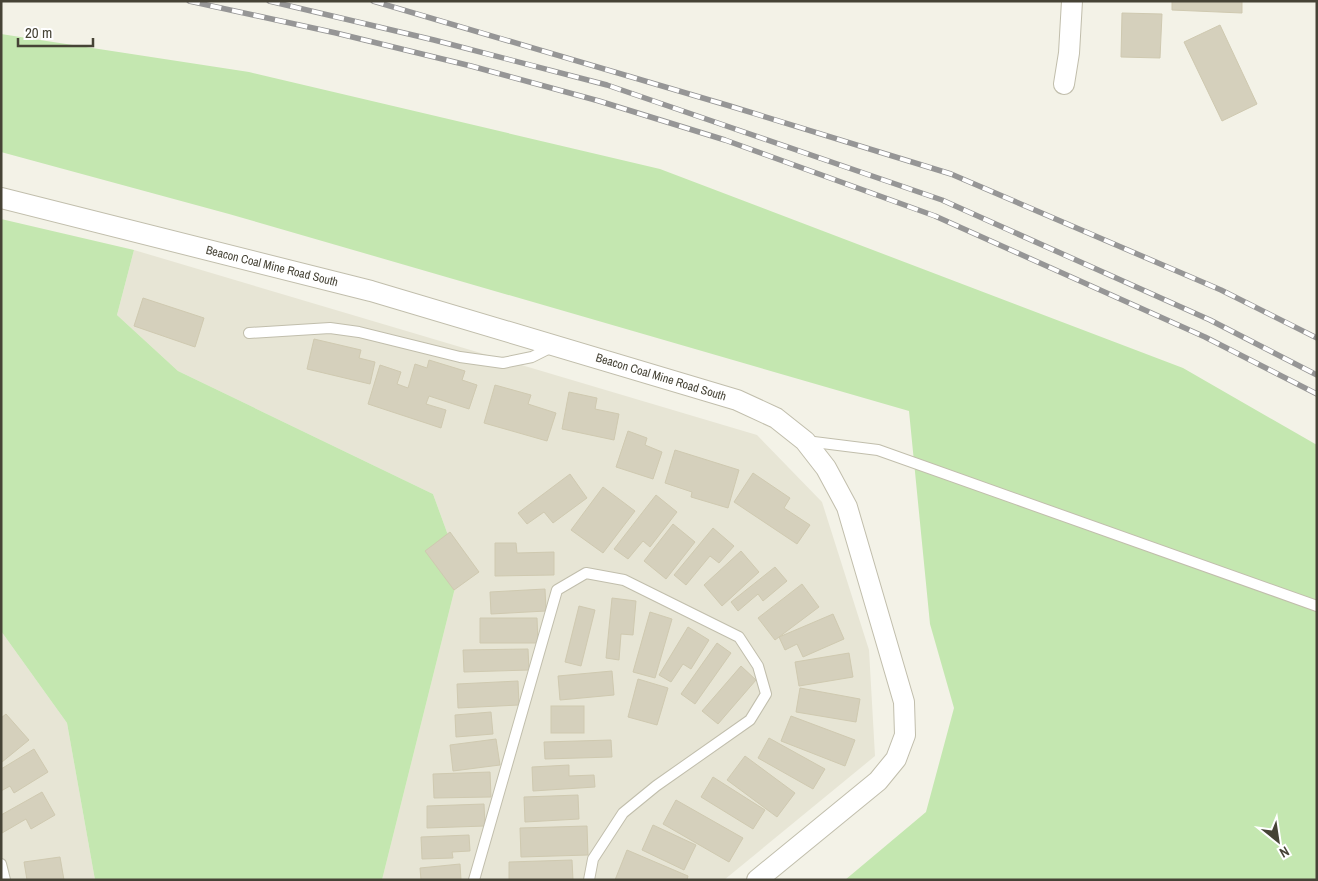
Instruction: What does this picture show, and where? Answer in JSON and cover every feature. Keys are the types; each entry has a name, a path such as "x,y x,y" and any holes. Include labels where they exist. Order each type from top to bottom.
{"street":[{"path":"1064,84 1069,53 1072,1"},
{"name":"Beacon Coal Mine Road South","path":"1,198 372,292 737,400 776,418 805,441 826,468 848,507 904,702 905,735 896,759 878,781 757,880"}],"lane":[{"path":"249,333 330,328 359,332 460,357 503,363 532,357 555,346"},
{"path":"805,441 878,450 1317,606"},
{"path":"474,880 557,590 586,574 624,580 739,637 758,666 766,694 750,720 656,786 623,813 593,859 589,880"},
{"path":"1,864 5,880"}],"shaded area":[{"path":"134,250 757,435 822,502 869,650 875,756 724,880 382,880 460,568 433,494 178,371 117,315"},
{"path":"1,631 67,723 95,880 1,880"}],"green space":[{"path":"1,34 249,72 660,169 1183,368 1317,445 1317,880 845,880 926,812 954,708 930,624 909,411 229,214 1,152"},
{"path":"1,219 134,250 117,315 178,371 433,494 460,568 382,880 95,880 67,723 1,631"}],"building":[{"path":"1172,1 1242,1 1242,13 1172,10"},
{"path":"1122,13 1162,14 1160,58 1121,57"},
{"path":"1220,25 1257,104 1222,121 1184,42"},
{"path":"143,298 204,318 195,347 134,326"},
{"path":"314,339 361,350 359,358 375,362 370,384 307,369"},
{"path":"429,360 465,371 462,380 477,385 469,409 429,396 426,404 446,410 441,428 368,404 380,365 401,372 397,384 408,388 415,364 427,368"},
{"path":"495,385 531,395 528,404 556,413 547,441 484,423"},
{"path":"569,392 597,398 595,409 619,414 614,440 562,429"},
{"path":"628,431 647,438 645,445 662,452 653,479 616,467"},
{"path":"675,450 739,470 728,508 691,497 692,492 665,483"},
{"path":"753,473 790,498 784,508 810,525 797,544 734,502"},
{"path":"570,474 587,498 553,523 544,512 527,524 518,513"},
{"path":"603,487 635,511 603,553 571,530"},
{"path":"656,495 677,512 650,547 643,541 628,559 614,549"},
{"path":"673,524 695,542 666,579 644,561"},
{"path":"713,528 734,546 719,563 710,556 686,585 674,575"},
{"path":"450,532 479,572 454,590 425,551"},
{"path":"495,543 516,543 517,553 554,552 554,575 495,576"},
{"path":"741,551 759,572 722,606 704,585"},
{"path":"775,567 787,581 763,601 758,594 738,611 731,602"},
{"path":"802,584 819,607 775,640 758,618"},
{"path":"545,589 546,611 491,614 490,592"},
{"path":"612,598 636,601 633,635 621,634 619,660 606,658"},
{"path":"579,606 595,610 581,666 565,662"},
{"path":"650,612 672,619 655,678 633,672"},
{"path":"833,614 844,639 803,657 797,644 785,650 779,637"},
{"path":"480,618 537,618 538,643 480,643"},
{"path":"688,627 709,640 691,669 683,664 671,682 659,675"},
{"path":"717,643 731,653 695,704 681,694"},
{"path":"528,649 529,670 464,672 463,650"},
{"path":"849,653 853,677 799,686 795,662"},
{"path":"741,666 756,680 718,724 702,711"},
{"path":"612,671 614,695 560,700 558,676"},
{"path":"638,679 668,688 657,725 628,717"},
{"path":"518,681 519,705 458,708 457,684"},
{"path":"800,688 860,699 856,722 796,712"},
{"path":"551,706 584,706 584,733 551,733"},
{"path":"491,712 493,734 456,737 455,715"},
{"path":"6,714 29,740 2,762 1,718"},
{"path":"791,716 855,740 845,766 781,741"},
{"path":"769,738 825,769 813,789 758,758"},
{"path":"496,739 500,765 453,771 450,745"},
{"path":"611,740 612,757 545,759 544,742"},
{"path":"34,749 48,772 14,793 10,786 1,791 1,769"},
{"path":"745,756 795,793 777,817 727,780"},
{"path":"569,765 569,776 594,775 595,787 533,791 532,767"},
{"path":"490,772 491,797 434,798 433,774"},
{"path":"713,777 765,810 753,829 701,797"},
{"path":"42,792 55,815 31,829 26,819 2,833 1,815"},
{"path":"578,795 579,819 525,822 524,797"},
{"path":"676,800 743,838 729,862 663,824"},
{"path":"484,804 485,826 427,828 427,806"},
{"path":"653,825 696,845 684,870 642,850"},
{"path":"587,826 588,855 521,857 520,828"},
{"path":"469,835 470,851 452,852 453,858 422,859 421,837"},
{"path":"627,850 688,876 687,880 615,880"},
{"path":"60,857 64,880 27,880 24,862"},
{"path":"572,860 573,880 509,880 509,862"},
{"path":"460,864 461,880 421,880 420,868"}],"railway":[{"path":"189,1 336,33 471,66 599,101 725,140 935,216 1205,337 1317,394"},
{"path":"269,1 434,40 607,85 942,200 1210,320 1317,375"},
{"path":"373,1 730,106 951,174 1221,290 1317,338"}]}
